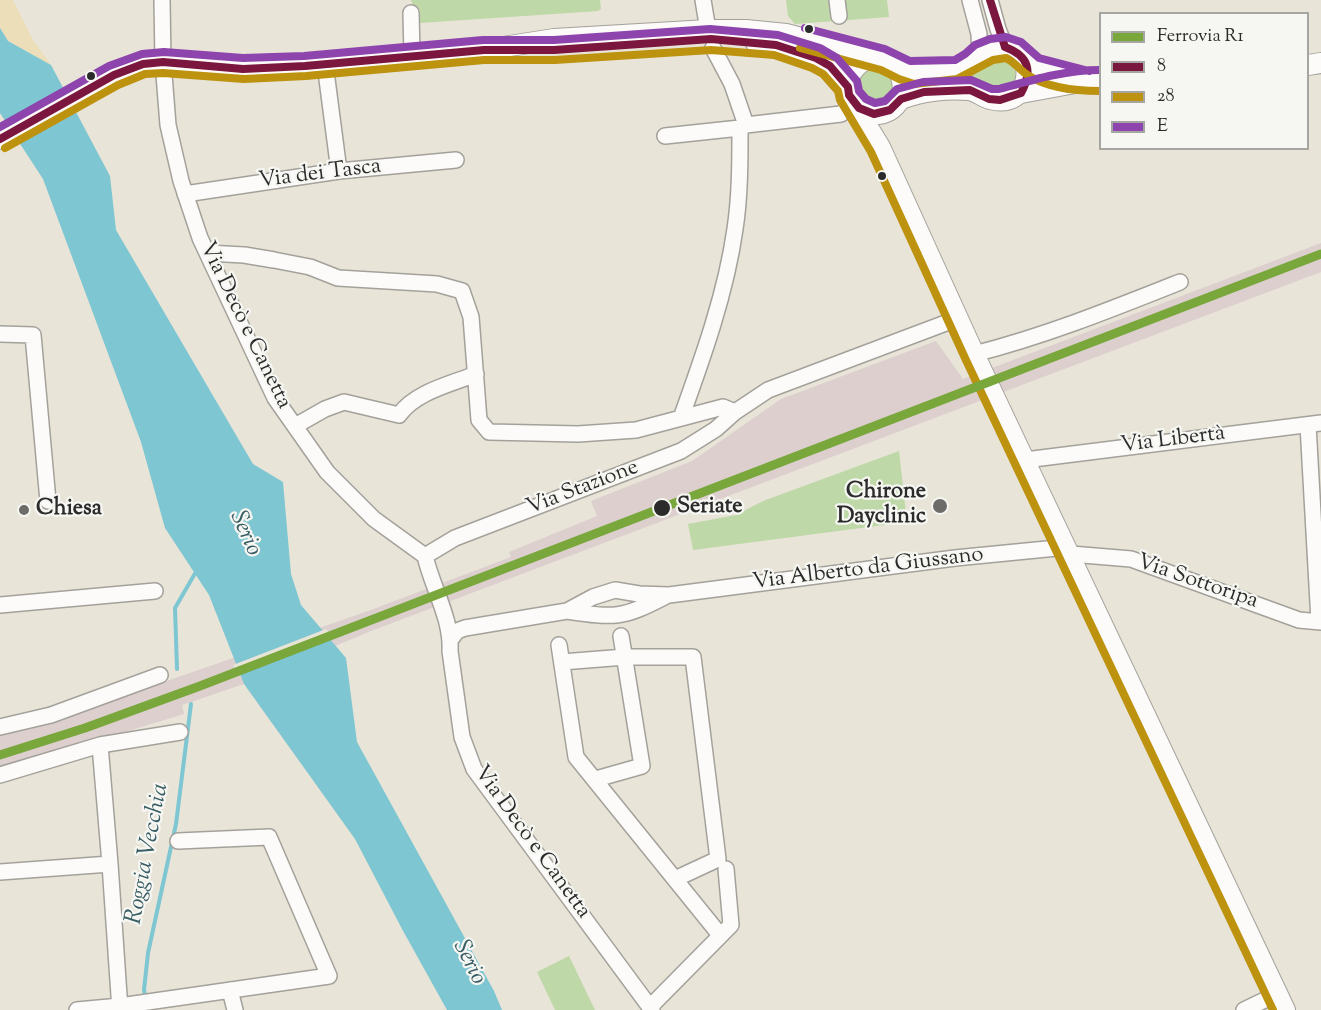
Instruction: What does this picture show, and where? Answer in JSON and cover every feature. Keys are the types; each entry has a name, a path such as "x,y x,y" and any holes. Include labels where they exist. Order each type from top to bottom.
{"main road":[{"path":"0,139 114,75 143,64 163,62 243,69 484,50 554,39 710,39 746,30 786,34 885,61 908,72 958,70 971,63 980,54 1005,47 1016,51 1034,67 1094,81"},
{"path":"484,50 554,50 711,39 776,45 816,58 830,66 859,108 874,114 924,92 970,90 989,99 1000,100 1021,93 1094,81"},
{"path":"1021,93 1027,82 1028,70 1024,58"},
{"path":"880,147 882,131 903,90 903,81 900,72 885,61 867,59 853,70 851,95 880,147 974,354 1069,549 1281,1002"}],"street":[{"name":"Via Decò e Canetta","path":"162,0 163,62 168,125 185,194 207,253 275,398 327,472 374,519 425,556 430,578 451,639 450,651 462,737 474,769 651,1009"},
{"path":"681,418 705,351 735,229 743,127 732,84 710,39 703,0"},
{"path":"970,0 979,34 980,54"},
{"path":"990,0 1005,47"},
{"path":"411,13 412,56"},
{"path":"325,64 339,171"},
{"path":"665,136 841,114 851,95"},
{"name":"Via dei Tasca","path":"185,194 339,171 456,160"},
{"path":"207,253 244,255 274,260 310,267 338,278 437,284 462,291 471,317 479,420 489,432 601,433 636,430 723,407 735,412"},
{"path":"974,354 1007,346 1089,319 1180,282"},
{"name":"Via Stazione","path":"425,556 454,538 681,451 716,429 735,412 768,390 959,318"},
{"path":"0,334 33,335 48,501"},
{"path":"295,426 325,409 344,402 399,415 406,405 476,374"},
{"path":"1314,424 1320,622"},
{"name":"Via Libertà","path":"1025,460 1314,424"},
{"name":"Via Alberto da Giussano","path":"640,601 669,595 955,558 1058,548 1069,549"},
{"name":"Via Sottoripa","path":"1069,549 1131,559 1299,620 1320,622"},
{"path":"567,611 593,597 615,590 640,601"},
{"path":"0,605 154,591"},
{"path":"593,597 594,615"},
{"path":"451,639 457,631 465,628 567,611 619,616 640,601"},
{"path":"596,779 642,766 621,636"},
{"path":"559,645 576,756 720,935"},
{"path":"562,662 625,657 693,657 718,859 675,879"},
{"path":"0,727 51,715 160,675"},
{"path":"0,775 100,745 180,732"},
{"path":"100,745 120,1008"},
{"path":"77,1010 120,1008 329,976 269,837 178,841"},
{"path":"0,872 110,864"},
{"path":"651,1009 731,925 726,869"},
{"path":"230,990 235,1010"},
{"path":"1244,1010 1281,1002"}],"shaded area":[{"path":"1321,243 1321,272 371,631 244,684 182,705 184,714 0,770 0,734 49,722 368,611 511,557 509,552 597,516 591,501 692,461 781,399 936,341 963,379"}],"green space":[{"path":"411,0 600,0 601,9 420,23"},
{"path":"786,0 887,0 889,17 795,24 788,16"},
{"path":"1002,59 1009,60 1016,77 1014,85 1006,91 998,92 979,84 967,83 913,86 913,80 950,79 972,75"},
{"path":"876,69 888,74 893,86 888,98 876,103 864,98 859,86 864,74"},
{"path":"899,451 907,522 693,550 688,524 736,515 763,501"},
{"path":"569,956 595,1010 555,1010 537,972"}],"sand":[{"path":"0,0 13,0 33,40 51,65 8,41 0,28"}],"water":[{"name":"Serio","path":"0,28 8,41 51,65 110,176 116,230 253,464 283,482 291,574 301,605 346,658 357,742 494,991 502,1010 447,1010 355,839 244,684 209,595 165,528 141,442 43,179 0,113"}],"pier":[{"path":"326,629 333,638 238,675 233,665"}],"waterway":[{"path":"177,669 175,608 197,570"},
{"name":"Roggia Vecchia","path":"146,999 144,990 148,953 176,824 191,704"}],"rail line":[{"name":"R1","path":"0,755 85,728 200,686 1321,254"}],"transit line":[{"name":"8","path":"990,0 1005,47"},
{"name":"E","path":"805,28 885,49 910,61 955,60 975,45 990,39 1006,37 1021,42 1039,58 1089,71"},
{"name":"E","path":"0,127 109,66 142,54 164,52 243,58 304,56 483,40 554,40 710,29 778,35 820,48 837,58 857,81 859,91 866,99 875,103 885,101 897,89 923,82 971,80 992,89 999,89 1061,74 1099,70"},
{"name":"8","path":"0,139 114,75 143,64 163,62 243,69 305,66 484,50 554,50 711,39 776,45 816,58 830,66 848,87 849,95 859,108 874,114 890,110 901,99 924,92 970,90 989,99 1000,100 1021,93 1027,78 1026,65 1019,55 1005,47"},
{"name":"28","path":"800,48 881,70 914,84 957,79 993,60 1006,58 1026,74 1045,83 1073,89 1099,91"},
{"name":"28","path":"5,148 118,85 145,74 163,73 244,79 306,76 484,60 555,60 711,50 774,55 823,74 838,91 840,100 871,152 965,358 1273,1010"}],"place":[{"name":"Chirone Dayclinic","path":"940,506"},
{"name":"Seriate","path":"662,508"},
{"name":"Chiesa","path":"24,510"}]}
